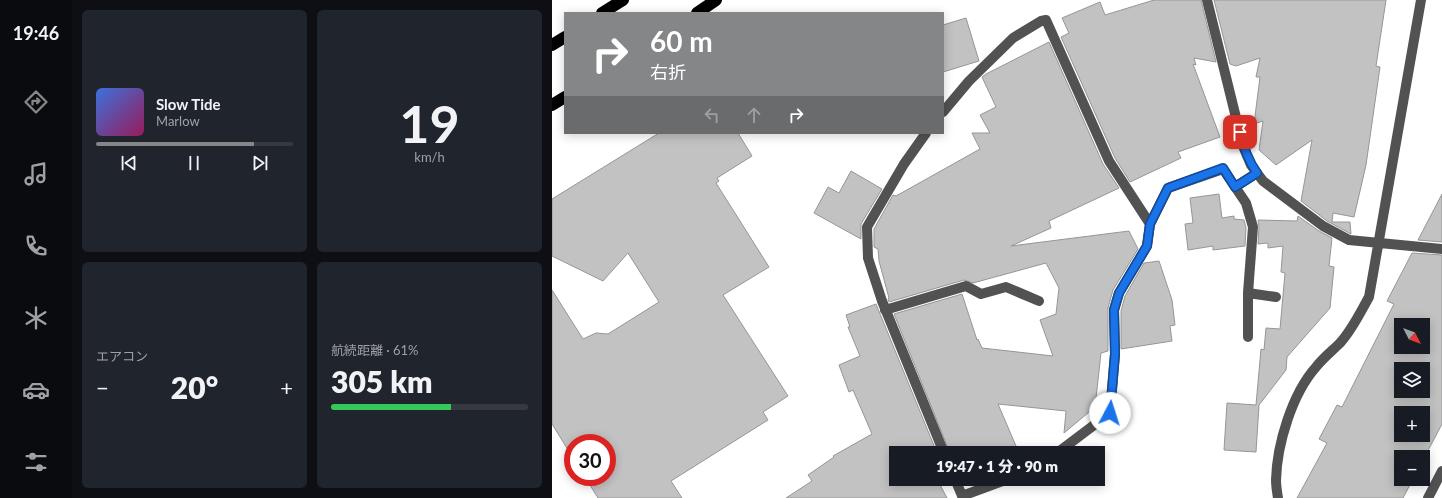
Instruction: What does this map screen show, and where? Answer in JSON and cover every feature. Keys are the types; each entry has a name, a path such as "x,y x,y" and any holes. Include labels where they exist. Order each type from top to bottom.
{"highway":[{"path":"604,12 623,0"},
{"path":"698,12 716,0"},
{"path":"552,45 564,38"},
{"path":"552,105 564,98"}],"street":[{"path":"1207,0 1243,146 1251,165 1263,181 1323,226 1349,240 1442,249"},
{"path":"1278,498 1276,481 1279,450 1286,421 1299,392 1315,367 1340,342 1356,322 1368,297 1421,0"},
{"path":"944,111 969,81 1013,38 1041,21 1046,20 1110,161 1150,224"},
{"path":"925,134 904,164 867,227 868,258 885,310 941,446"},
{"path":"1066,446 1110,413 1115,354 1114,310 1119,293 1147,246 1150,224 1168,188 1223,168 1246,203 1252,227 1248,293 1248,337"},
{"path":"1235,187 1257,173"},
{"path":"885,310 966,286 981,294 1006,287 1039,301"},
{"path":"1248,293 1276,297"},
{"path":"1428,498 1442,471"},
{"path":"958,486 962,497 990,486"}],"building":[{"path":"1154,0 1201,0 1216,62 1194,58 1196,65 1193,64 1220,137 1178,152 1181,158 1130,182 1115,158 1061,37 1069,33 1062,18 1100,2 1105,15"},
{"path":"1214,0 1386,0 1376,66 1380,67 1366,165 1354,217 1333,213 1332,222 1350,222 1351,234 1327,221 1301,201 1312,140 1276,165 1259,150 1263,121 1254,124 1260,77 1256,77 1260,58 1236,66 1230,64"},
{"path":"966,18 979,61 944,72 944,25"},
{"path":"1049,42 1103,164 1119,188 1049,221 1051,228 1011,246 1129,231 1138,249 1113,290 1108,308 1108,351 1101,353 1095,407 1064,433 1066,411 998,404 1016,446 947,446 894,314 962,294 977,340 978,339 982,348 1053,356 1040,320 1056,314 1059,288 1046,263 973,283 964,280 889,302 879,261 878,249 874,247 874,229 893,195 896,196 980,149 972,133 990,133 980,115 996,107 982,77"},
{"path":"657,134 739,134 752,156 717,178 719,181 716,183 769,267 723,295 788,396 763,412 768,420 671,481 682,498 598,498 591,486 616,486 616,434 564,434 564,443 552,424 552,290 583,339 596,333 608,334 659,302 628,253 603,281 552,256 552,199"},
{"path":"851,171 882,189 861,224 861,239 814,213 828,187 839,193"},
{"path":"1219,194 1222,218 1234,216 1234,219 1244,220 1246,228 1245,246 1213,250 1213,246 1188,250 1185,224 1193,223 1190,198"},
{"path":"1442,194 1442,242 1418,240"},
{"path":"1298,216 1332,238 1329,266 1334,267 1330,308 1287,357 1286,370 1259,405 1256,452 1224,450 1227,403 1256,405 1261,349 1264,350 1266,328 1280,329 1285,273 1281,272 1283,246 1268,248 1268,243 1258,244 1258,220 1297,221"},
{"path":"1412,253 1442,255 1442,424 1428,450 1394,450 1394,486 1409,486 1403,498 1297,498 1327,443 1319,439 1337,405 1342,407 1394,304 1387,301"},
{"path":"1159,261 1172,300 1175,325 1170,326 1172,341 1121,349 1121,311 1125,296 1144,263"},
{"path":"876,304 934,446 889,446 889,486 941,486 947,498 786,498 812,481 808,475 834,457 833,456 872,434 853,390 849,392 839,365 860,356 848,327 850,327 846,315"}],"route":[{"path":"1110,413 1115,354 1114,310 1119,293 1147,246 1150,224 1168,188 1223,168 1235,187 1257,173 1251,165 1243,146 1240,132"}]}
